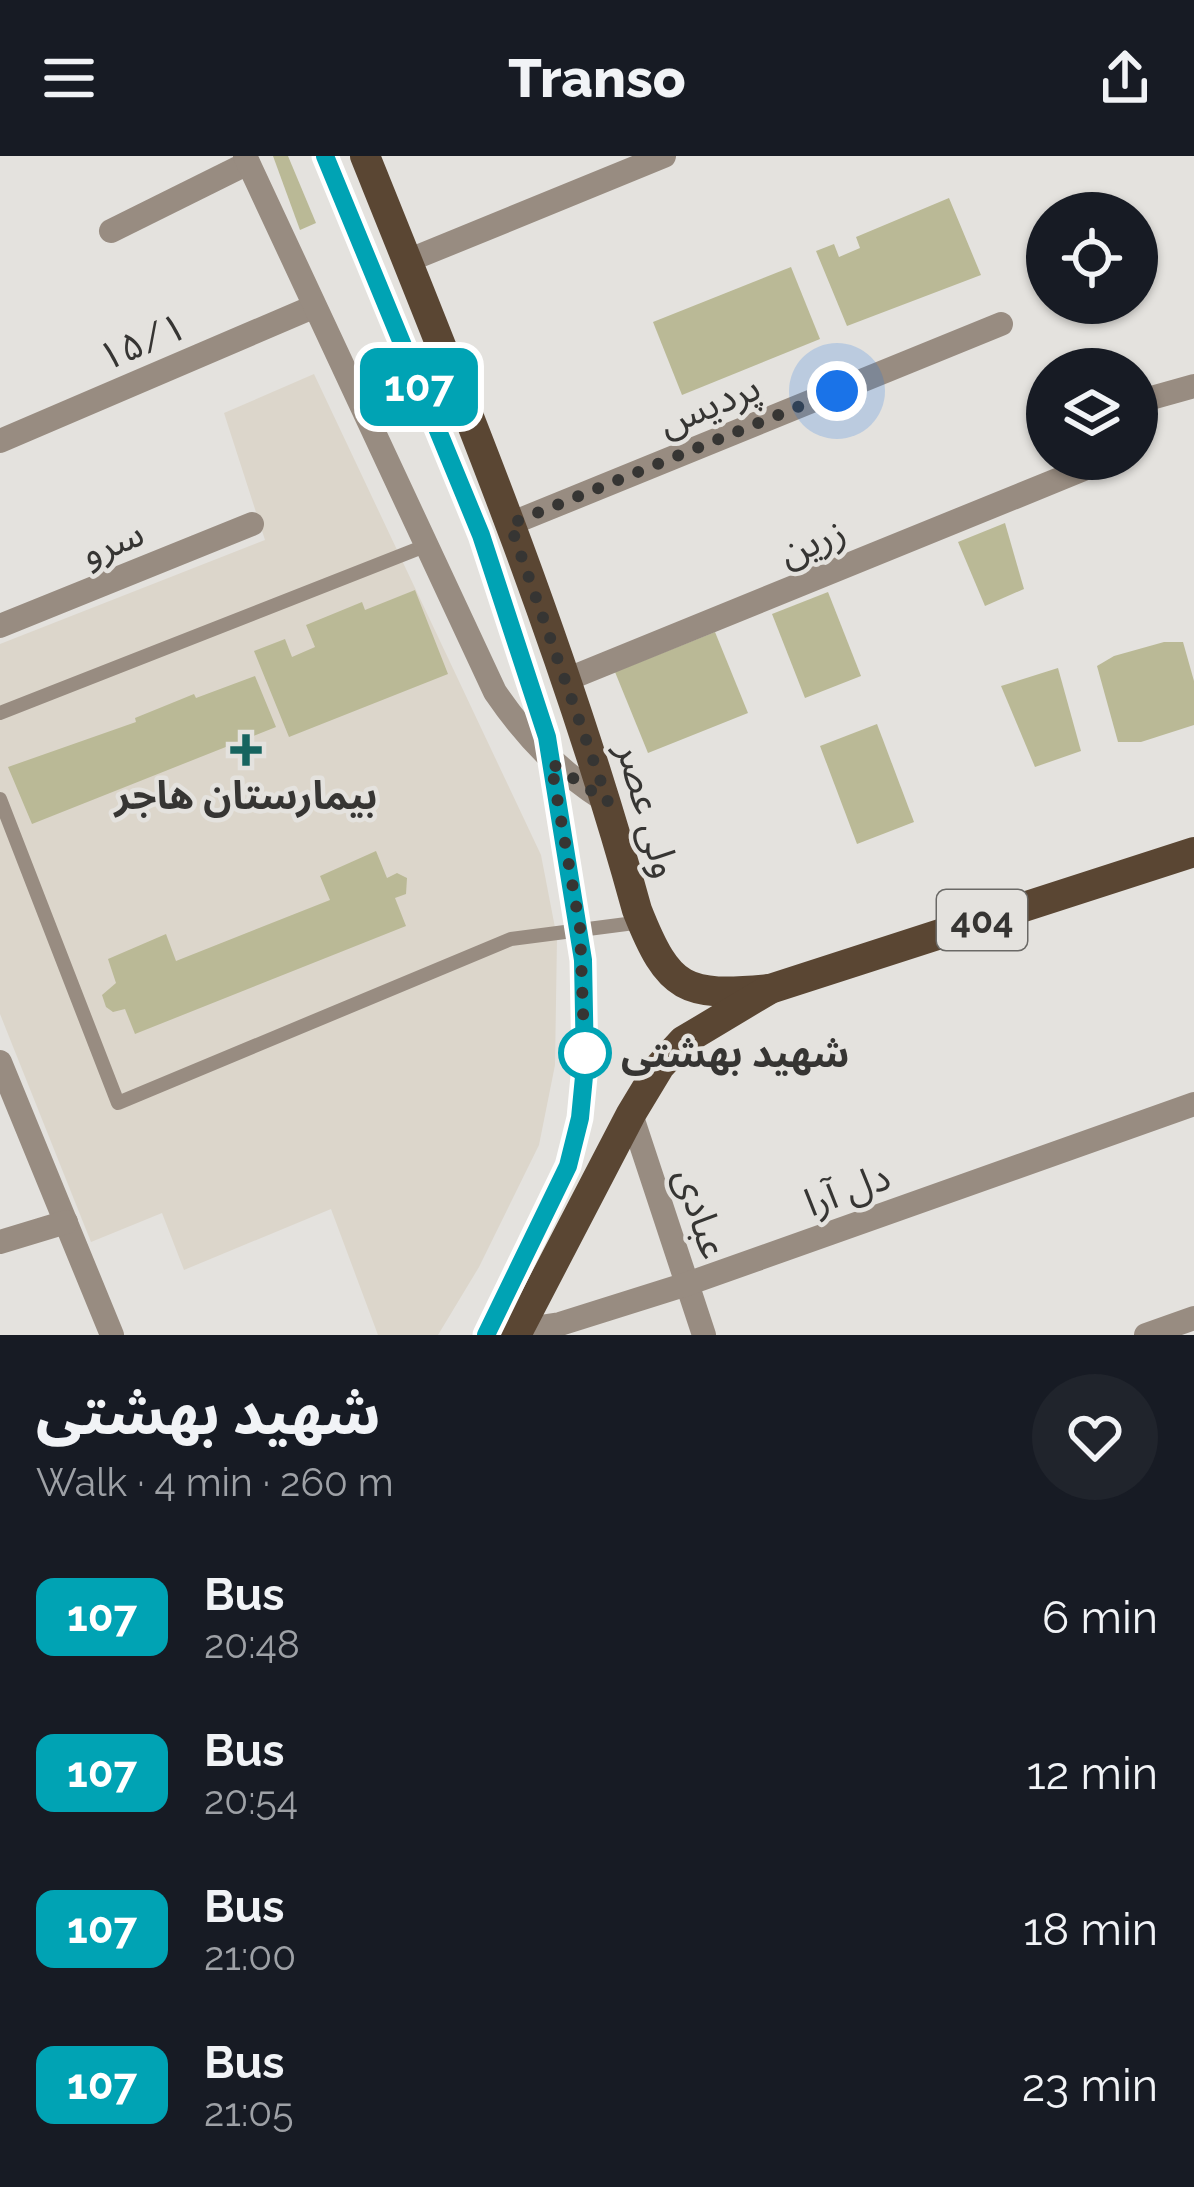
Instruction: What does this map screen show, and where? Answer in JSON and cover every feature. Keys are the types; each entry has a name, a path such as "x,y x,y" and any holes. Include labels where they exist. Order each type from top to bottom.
{"main road":[{"name":"ولی عصر","path":"364,156 568,679 642,922 659,958 689,988 717,993 770,989"},
{"name":"404","path":"770,989 1194,852"},
{"path":"518,1332 660,1066 683,1041 770,989"}],"street":[{"path":"407,261 664,156"},
{"path":"111,231 246,159 495,692 551,763 608,802"},
{"name":"۱۵/۱","path":"0,441 313,307"},
{"name":"پردیس","path":"510,524 1001,324"},
{"path":"1158,396 1194,386"},
{"name":"زرین","path":"568,679 1057,480"},
{"name":"سرو","path":"0,626 251,524"},
{"path":"0,1062 112,1335"},
{"name":"دل آرا","path":"518,1332 560,1324 688,1284 1194,1104"},
{"name":"عبادی","path":"631,1114 704,1335"},
{"path":"0,1242 66,1222"},
{"path":"1146,1335 1194,1318"}],"lane":[{"path":"325,156 481,535 542,715 580,928 586,1046 580,1118 568,1166 485,1335"},
{"path":"0,713 425,546"},
{"path":"0,799 118,1103 511,939 642,922"}],"shaded area":[{"name":"بیمارستان هاجر","path":"314,374 541,855 557,938 555,1065 539,1145 479,1267 438,1335 378,1335 331,1209 184,1270 162,1213 91,1242 0,1014 0,644 265,540 224,413"}],"building":[{"path":"273,156 288,156 316,223 300,230"},
{"path":"949,198 981,275 847,326 816,251 834,244 839,257 860,248 856,237"},
{"path":"791,267 820,339 682,395 653,322"},
{"path":"1005,523 1024,589 985,606 958,542"},
{"path":"415,590 448,674 289,737 254,651 285,639 292,657 315,647 306,625 362,602 365,610"},
{"path":"828,592 861,676 805,698 772,614"},
{"path":"715,632 748,713 648,753 615,672"},
{"path":"1164,642 1183,642 1194,681 1194,725 1141,742 1118,742 1097,666 1114,656"},
{"path":"1058,668 1081,751 1035,767 1001,686"},
{"path":"255,676 276,727 32,824 8,767 136,722 135,718 194,694 196,698"},
{"path":"877,724 914,822 857,844 820,746"},
{"path":"376,851 387,878 397,873 407,878 406,894 395,898 406,926 135,1034 125,1009 113,1012 106,1007 102,995 116,983 108,959 166,934 176,961 330,900 320,876"}],"bus line":[{"name":"107","path":"325,156 481,535 542,715 580,928 586,1027 575,1142 523,1264 486,1335"}],"place":[{"name":"بیمارستان هاجر","path":"246,750"},
{"name":"شهید بهشتی","path":"585,1053"}],"route":[{"path":"585,1053 585,1066 580,928 551,763 608,802 510,524 837,391"}]}
